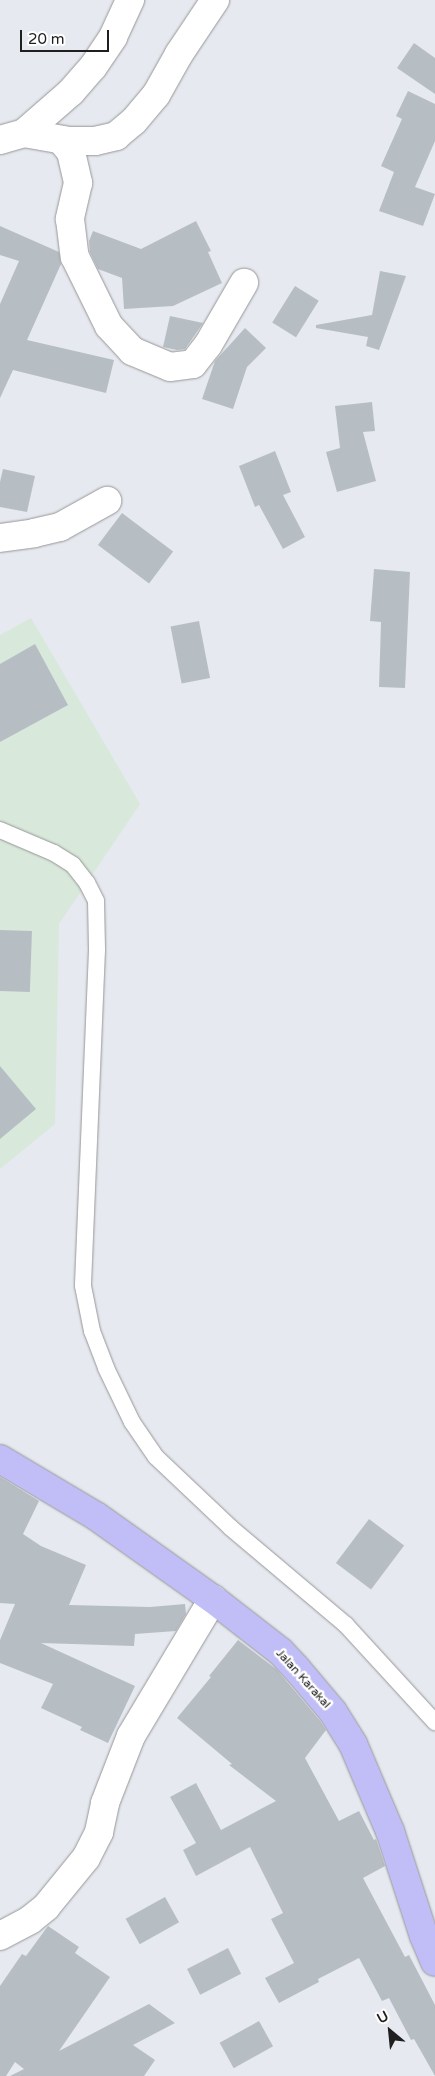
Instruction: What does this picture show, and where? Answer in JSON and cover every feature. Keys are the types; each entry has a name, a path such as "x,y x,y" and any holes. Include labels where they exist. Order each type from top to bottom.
{"main road":[{"name":"Jalan Karakal","path":"0,1460 96,1516 213,1599 286,1658 333,1712 353,1744 390,1831 424,1936 435,1962"}],"street":[{"path":"12,137 71,92 93,67 113,37 130,0"},
{"path":"12,137 95,141 116,136 134,122 156,95 179,54 215,0"},
{"path":"61,140 71,152 78,183 70,219 75,257 109,326 132,350 170,367 193,364 208,345 244,283"},
{"path":"0,538 60,527 107,501"},
{"path":"0,1936 30,1920 46,1907 86,1858 99,1832 105,1803 131,1736 213,1599"}],"lane":[{"path":"0,830 54,854 73,865 88,883 96,902 97,950 83,1286 92,1331 106,1368 132,1422 156,1457 231,1528 346,1624 435,1722"}],"shaded area":[{"path":"31,618 140,804 59,924 55,1124 0,1169 0,635"}],"building":[{"path":"414,43 435,58 435,94 397,68"},
{"path":"408,91 435,104 435,141 415,187 435,194 423,226 379,211 394,172 381,166 402,119 396,116"},
{"path":"196,221 211,251 208,252 222,283 173,306 124,309 122,278 98,269 90,252 89,241 93,231 141,249"},
{"path":"0,226 59,252 61,264 27,340 114,360 106,393 13,370 0,398 0,304 19,261 0,255"},
{"path":"380,271 406,276 379,350 366,346 368,337 316,328 316,325 372,315"},
{"path":"295,286 319,301 296,337 272,322"},
{"path":"170,316 203,323 185,349 177,350 163,347"},
{"path":"245,328 266,348 247,367 233,409 202,399 215,361"},
{"path":"372,402 375,431 363,432 376,481 337,492 326,452 340,448 335,406"},
{"path":"275,451 291,492 283,495 305,537 283,549 259,505 255,507 239,466"},
{"path":"3,469 35,476 27,512 0,507 0,482"},
{"path":"122,513 173,552 149,583 98,545"},
{"path":"374,569 410,572 405,688 379,687 381,622 370,621"},
{"path":"199,621 210,678 182,683 171,627"},
{"path":"35,644 68,705 0,742 0,664"},
{"path":"0,930 32,931 30,992 0,991"},
{"path":"0,1066 36,1109 0,1139"},
{"path":"0,1477 39,1501 23,1534 41,1546 86,1565 69,1605 150,1607 185,1604 186,1614 176,1631 135,1634 134,1646 41,1643 135,1686 108,1743 80,1730 82,1727 41,1708 53,1684 0,1663 0,1640 15,1604 0,1603"},
{"path":"369,1519 404,1545 371,1589 336,1563"},
{"path":"238,1640 276,1669 320,1721 326,1730 305,1758 339,1821 359,1811 374,1840 376,1839 385,1866 363,1878 405,1957 409,1955 435,2005 435,2076 414,2039 411,2040 389,1998 382,2001 359,1958 318,1979 319,1982 279,2003 265,1978 294,1963 271,1919 283,1913 250,1847 196,1876 183,1850 196,1843 170,1797 196,1783 221,1830 276,1801 229,1765 232,1764 177,1718 211,1677 209,1676"},
{"path":"165,1897 179,1922 140,1944 126,1919"},
{"path":"48,1926 79,1947 75,1953 110,1977 59,2051 149,2004 175,2023 133,2045 155,2060 144,2076 10,2076 24,2069 15,2062 6,2076 0,2076 0,1986 22,1954 26,1956"},
{"path":"228,1948 241,1974 200,1995 187,1969"},
{"path":"259,2021 273,2046 234,2068 220,2043"}]}
